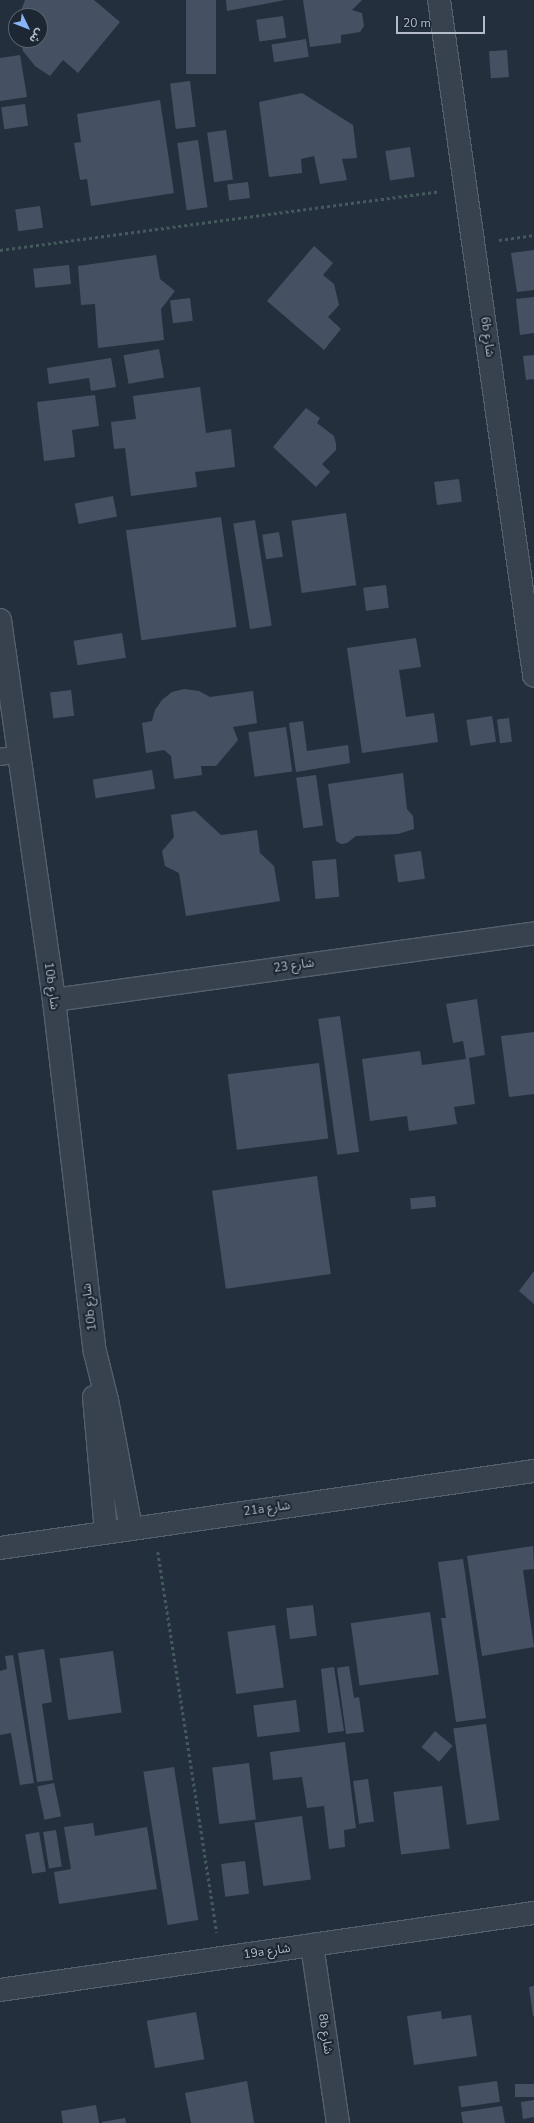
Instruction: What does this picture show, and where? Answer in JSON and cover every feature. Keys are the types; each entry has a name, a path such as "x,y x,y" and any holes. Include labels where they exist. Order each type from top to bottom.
{"street":[{"name":"6b شارع","path":"440,0 534,675"},
{"name":"10b شارع","path":"0,620 9,756 54,1000 96,1352 106,1394 131,1528"},
{"name":"شارع 23","path":"54,1000 534,933"},
{"name":"10b شارع","path":"96,1352 94,1391 106,1532"},
{"name":"21a شارع","path":"0,1548 534,1471"},
{"name":"19a شارع","path":"0,1990 534,1913"},
{"name":"8b شارع","path":"312,1946 338,2123"}],"path":[{"path":"0,250 466,187"},
{"path":"474,244 534,235"},
{"path":"154,1526 221,1958"}],"building":[{"path":"25,0 94,0 120,22 78,73 63,60 50,76 35,66 22,48 48,48 48,8 22,8"},
{"path":"186,0 216,0 216,74 186,74"},
{"path":"226,0 285,0 227,11"},
{"path":"303,0 362,0 352,10 362,13 364,26 360,32 341,35 341,43 310,47"},
{"path":"283,16 286,38 259,42 256,20"},
{"path":"306,39 309,57 274,62 271,44"},
{"path":"507,50 509,77 491,78 489,51"},
{"path":"20,55 27,97 0,101 0,58"},
{"path":"190,81 196,127 176,129 170,83"},
{"path":"302,93 353,125 357,158 342,159 347,180 320,184 314,156 301,159 302,173 269,177 259,102"},
{"path":"160,100 174,193 91,206 87,179 80,180 74,143 81,142 77,114"},
{"path":"25,104 28,126 4,129 1,107"},
{"path":"226,130 233,180 214,182 207,133"},
{"path":"198,140 207,207 187,210 177,143"},
{"path":"410,147 415,177 390,181 385,151"},
{"path":"248,182 250,198 229,200 227,185"},
{"path":"40,206 43,228 18,231 15,209"},
{"path":"314,246 333,263 323,275 334,284 339,305 328,317 341,329 324,350 267,301"},
{"path":"534,250 534,290 517,292 511,253"},
{"path":"156,255 160,279 175,291 161,309 164,340 98,348 95,304 81,305 78,266"},
{"path":"69,265 71,284 35,288 33,269"},
{"path":"534,297 534,333 520,335 516,299"},
{"path":"190,298 193,321 173,323 170,300"},
{"path":"159,349 164,378 129,384 124,355"},
{"path":"534,355 534,379 526,380 523,356"},
{"path":"111,358 116,387 91,391 89,378 49,384 47,368"},
{"path":"200,387 206,433 231,429 235,467 195,472 197,487 131,496 125,448 114,449 111,422 136,419 133,396"},
{"path":"95,395 99,426 72,430 75,457 44,461 37,402"},
{"path":"306,408 320,418 317,423 334,436 336,444 336,450 322,464 330,472 316,487 273,447"},
{"path":"459,479 462,502 437,505 434,482"},
{"path":"113,496 117,517 79,524 75,503"},
{"path":"346,513 356,585 302,593 292,521"},
{"path":"221,517 236,627 141,640 126,530"},
{"path":"255,520 272,626 250,629 233,523"},
{"path":"279,532 283,557 266,559 262,535"},
{"path":"386,585 389,608 366,611 363,588"},
{"path":"122,633 126,658 78,665 74,641"},
{"path":"416,638 421,667 399,670 406,717 434,713 438,742 362,753 347,648"},
{"path":"184,689 199,691 210,697 253,691 257,723 233,727 238,740 216,766 201,766 202,775 174,779 171,756 164,750 146,753 142,723 152,721 155,710 162,700 172,692"},
{"path":"71,690 74,716 53,718 50,693"},
{"path":"492,716 496,742 470,746 466,720"},
{"path":"509,718 512,742 500,743 497,719"},
{"path":"303,721 307,751 348,745 350,763 296,772 289,723"},
{"path":"286,727 292,772 255,777 248,732"},
{"path":"152,770 155,789 96,798 93,779"},
{"path":"403,773 407,809 413,816 414,829 398,834 356,836 347,843 341,844 336,841 328,784"},
{"path":"316,775 323,826 303,828 296,778"},
{"path":"195,811 221,835 257,830 260,853 274,866 280,901 186,916 179,873 165,866 162,851 174,837 171,815"},
{"path":"421,851 425,879 398,882 394,855"},
{"path":"336,859 339,897 315,899 312,861"},
{"path":"477,999 485,1055 469,1058 475,1104 454,1107 457,1124 409,1131 407,1116 370,1121 362,1059 420,1051 422,1065 466,1059 463,1041 453,1043 446,1004"},
{"path":"340,1016 359,1152 337,1155 318,1019"},
{"path":"534,1032 534,1094 509,1097 501,1036"},
{"path":"319,1063 328,1138 237,1150 228,1074"},
{"path":"317,1176 331,1274 226,1289 212,1191"},
{"path":"435,1196 436,1207 411,1209 410,1198"},
{"path":"534,1271 534,1304 519,1291"},
{"path":"533,1546 534,1569 523,1570 534,1647 482,1656 467,1556"},
{"path":"463,1559 486,1718 456,1722 441,1618 446,1618 438,1562"},
{"path":"313,1605 317,1636 290,1639 286,1608"},
{"path":"430,1612 439,1674 360,1686 351,1623"},
{"path":"275,1625 284,1687 236,1694 227,1632"},
{"path":"44,1649 52,1702 42,1704 53,1780 37,1782 18,1653"},
{"path":"113,1651 122,1712 68,1720 60,1659"},
{"path":"13,1655 34,1783 20,1785 11,1733 0,1735 0,1671 7,1669 5,1656"},
{"path":"349,1666 354,1698 359,1697 364,1732 346,1734 337,1668"},
{"path":"334,1667 344,1731 328,1733 321,1669"},
{"path":"296,1700 300,1732 257,1737 253,1705"},
{"path":"486,1724 499,1820 467,1825 453,1729"},
{"path":"435,1731 453,1746 439,1762 422,1747"},
{"path":"345,1742 356,1828 344,1830 345,1847 329,1849 324,1806 307,1808 302,1777 273,1780 270,1752"},
{"path":"249,1763 256,1820 219,1824 212,1768"},
{"path":"174,1767 198,1920 168,1925 143,1772"},
{"path":"368,1779 374,1822 359,1824 353,1781"},
{"path":"54,1783 61,1816 44,1820 37,1787"},
{"path":"442,1786 450,1849 401,1855 393,1792"},
{"path":"302,1816 311,1879 263,1886 254,1823"},
{"path":"93,1823 95,1836 147,1827 157,1889 59,1904 54,1872 71,1869 64,1827"},
{"path":"56,1830 62,1867 49,1869 43,1832"},
{"path":"39,1832 46,1871 32,1874 25,1834"},
{"path":"245,1861 249,1894 225,1897 221,1864"},
{"path":"534,1986 534,2016 533,2016 529,1987"},
{"path":"441,2011 442,2019 471,2015 477,2056 414,2065 407,2016"},
{"path":"196,2012 204,2059 155,2068 147,2021"},
{"path":"247,2081 254,2123 191,2123 185,2093"},
{"path":"497,2081 500,2102 461,2107 458,2086"},
{"path":"515,2084 534,2084 534,2097 515,2097"},
{"path":"534,2100 534,2117 523,2119 521,2102"},
{"path":"96,2105 99,2123 63,2123 61,2111"},
{"path":"502,2106 505,2123 463,2123 461,2112"},
{"path":"125,2118 126,2123 102,2123 102,2122"}]}
